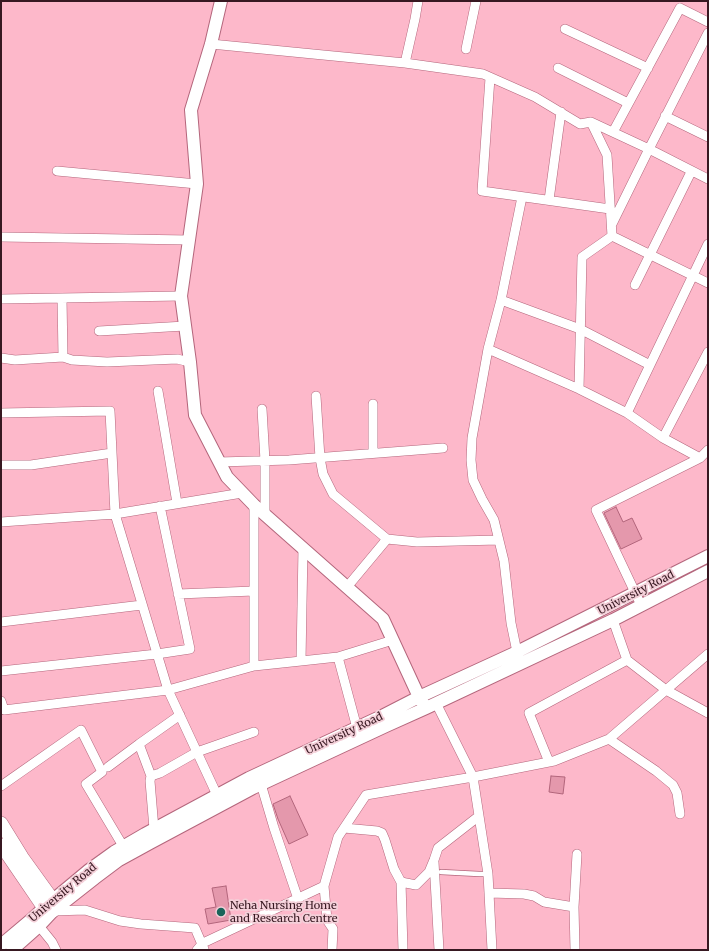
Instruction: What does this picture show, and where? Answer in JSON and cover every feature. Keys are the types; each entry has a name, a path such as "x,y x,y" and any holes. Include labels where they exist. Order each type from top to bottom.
{"main road":[{"path":"1,823 50,907"},
{"path":"1,845 50,907"}],"street":[{"path":"405,63 418,1"},
{"path":"466,49 476,1"},
{"path":"219,3 211,44 191,110 197,184 181,296 196,415 227,477 254,505 383,619 420,697 431,706 473,777 488,874 492,950"},
{"path":"613,132 680,8 708,22"},
{"path":"566,29 648,68"},
{"path":"612,225 648,149 708,33"},
{"path":"211,44 405,63 483,74 535,97 580,124 591,122 708,180"},
{"path":"558,68 628,104"},
{"path":"490,78 482,191 610,209"},
{"path":"549,200 561,112"},
{"path":"665,116 708,137"},
{"path":"591,122 607,155 612,236"},
{"path":"57,171 197,184"},
{"path":"635,285 649,254 691,172"},
{"path":"519,658 512,623 504,562 499,540 494,520 473,480 471,460 473,432 488,349 501,300 522,197"},
{"path":"612,236 708,283"},
{"path":"579,389 582,257 612,236"},
{"path":"1,238 189,240"},
{"path":"627,414 708,244"},
{"path":"1,299 181,296"},
{"path":"62,298 63,357"},
{"path":"501,300 580,328 650,365"},
{"path":"99,331 185,326"},
{"path":"488,349 579,389 627,414 663,438 700,458"},
{"path":"663,438 708,352"},
{"path":"1,358 15,360 63,357 72,360 107,362 177,359 190,362"},
{"path":"158,392 177,504"},
{"path":"316,396 320,458 323,474 333,494 387,538 417,542 499,540"},
{"path":"373,404 373,453"},
{"path":"262,409 265,461 265,515"},
{"path":"1,414 110,411 115,514 168,690 218,795"},
{"path":"219,462 289,460 443,448"},
{"path":"641,605 596,510 700,458 708,450"},
{"path":"1,465 31,465 112,453"},
{"path":"1,522 115,514 242,493"},
{"path":"254,505 254,666"},
{"path":"1,671 190,649 160,506"},
{"path":"347,587 387,538"},
{"path":"301,661 303,548"},
{"name":"University Road","path":"50,907 119,860 150,843 261,784 431,706 636,593 708,556"},
{"name":"University Road","path":"12,950 50,907 89,870 123,846 154,829 248,778 357,728 420,697 613,620 708,571"},
{"path":"178,594 254,591"},
{"path":"1,622 142,605"},
{"path":"613,620 627,660 666,690 708,713"},
{"path":"1,701 3,711 168,690 254,666 338,657 393,640"},
{"path":"332,950 333,930 327,920 324,886 338,837 366,795 473,777 554,761 609,739 708,654"},
{"path":"338,657 357,728"},
{"path":"549,762 529,713 627,660"},
{"path":"108,767 180,715"},
{"path":"1,786 81,730 102,772 86,784 123,846"},
{"path":"151,776 160,773 197,752 254,732"},
{"path":"609,739 656,771 673,786 677,793 680,814"},
{"path":"139,744 151,776 150,781 154,829"},
{"path":"261,784 298,899"},
{"path":"401,882 416,885 429,872 438,848 479,816"},
{"path":"344,828 377,831 382,833 394,870 401,882 403,950"},
{"path":"575,950 574,907 577,854"},
{"path":"434,860 439,950"},
{"path":"50,907 85,910 120,921 196,928 201,948 324,886"},
{"path":"489,893 524,894 534,896 544,902 574,907"},
{"path":"36,922 52,942 56,950"},
{"name":"University Road","path":"1,945 36,922"}],"lane":[{"path":"441,872 488,874"}],"building":[{"path":"616,507 623,522 632,518 642,539 621,549 604,513"},
{"path":"551,776 565,777 563,794 549,792"},
{"path":"290,796 308,835 289,844 273,804"},
{"path":"226,886 231,920 208,924 205,909 216,907 212,888"}],"place":[{"name":"Neha Nursing Home and Research Centre","path":"221,912"}]}
